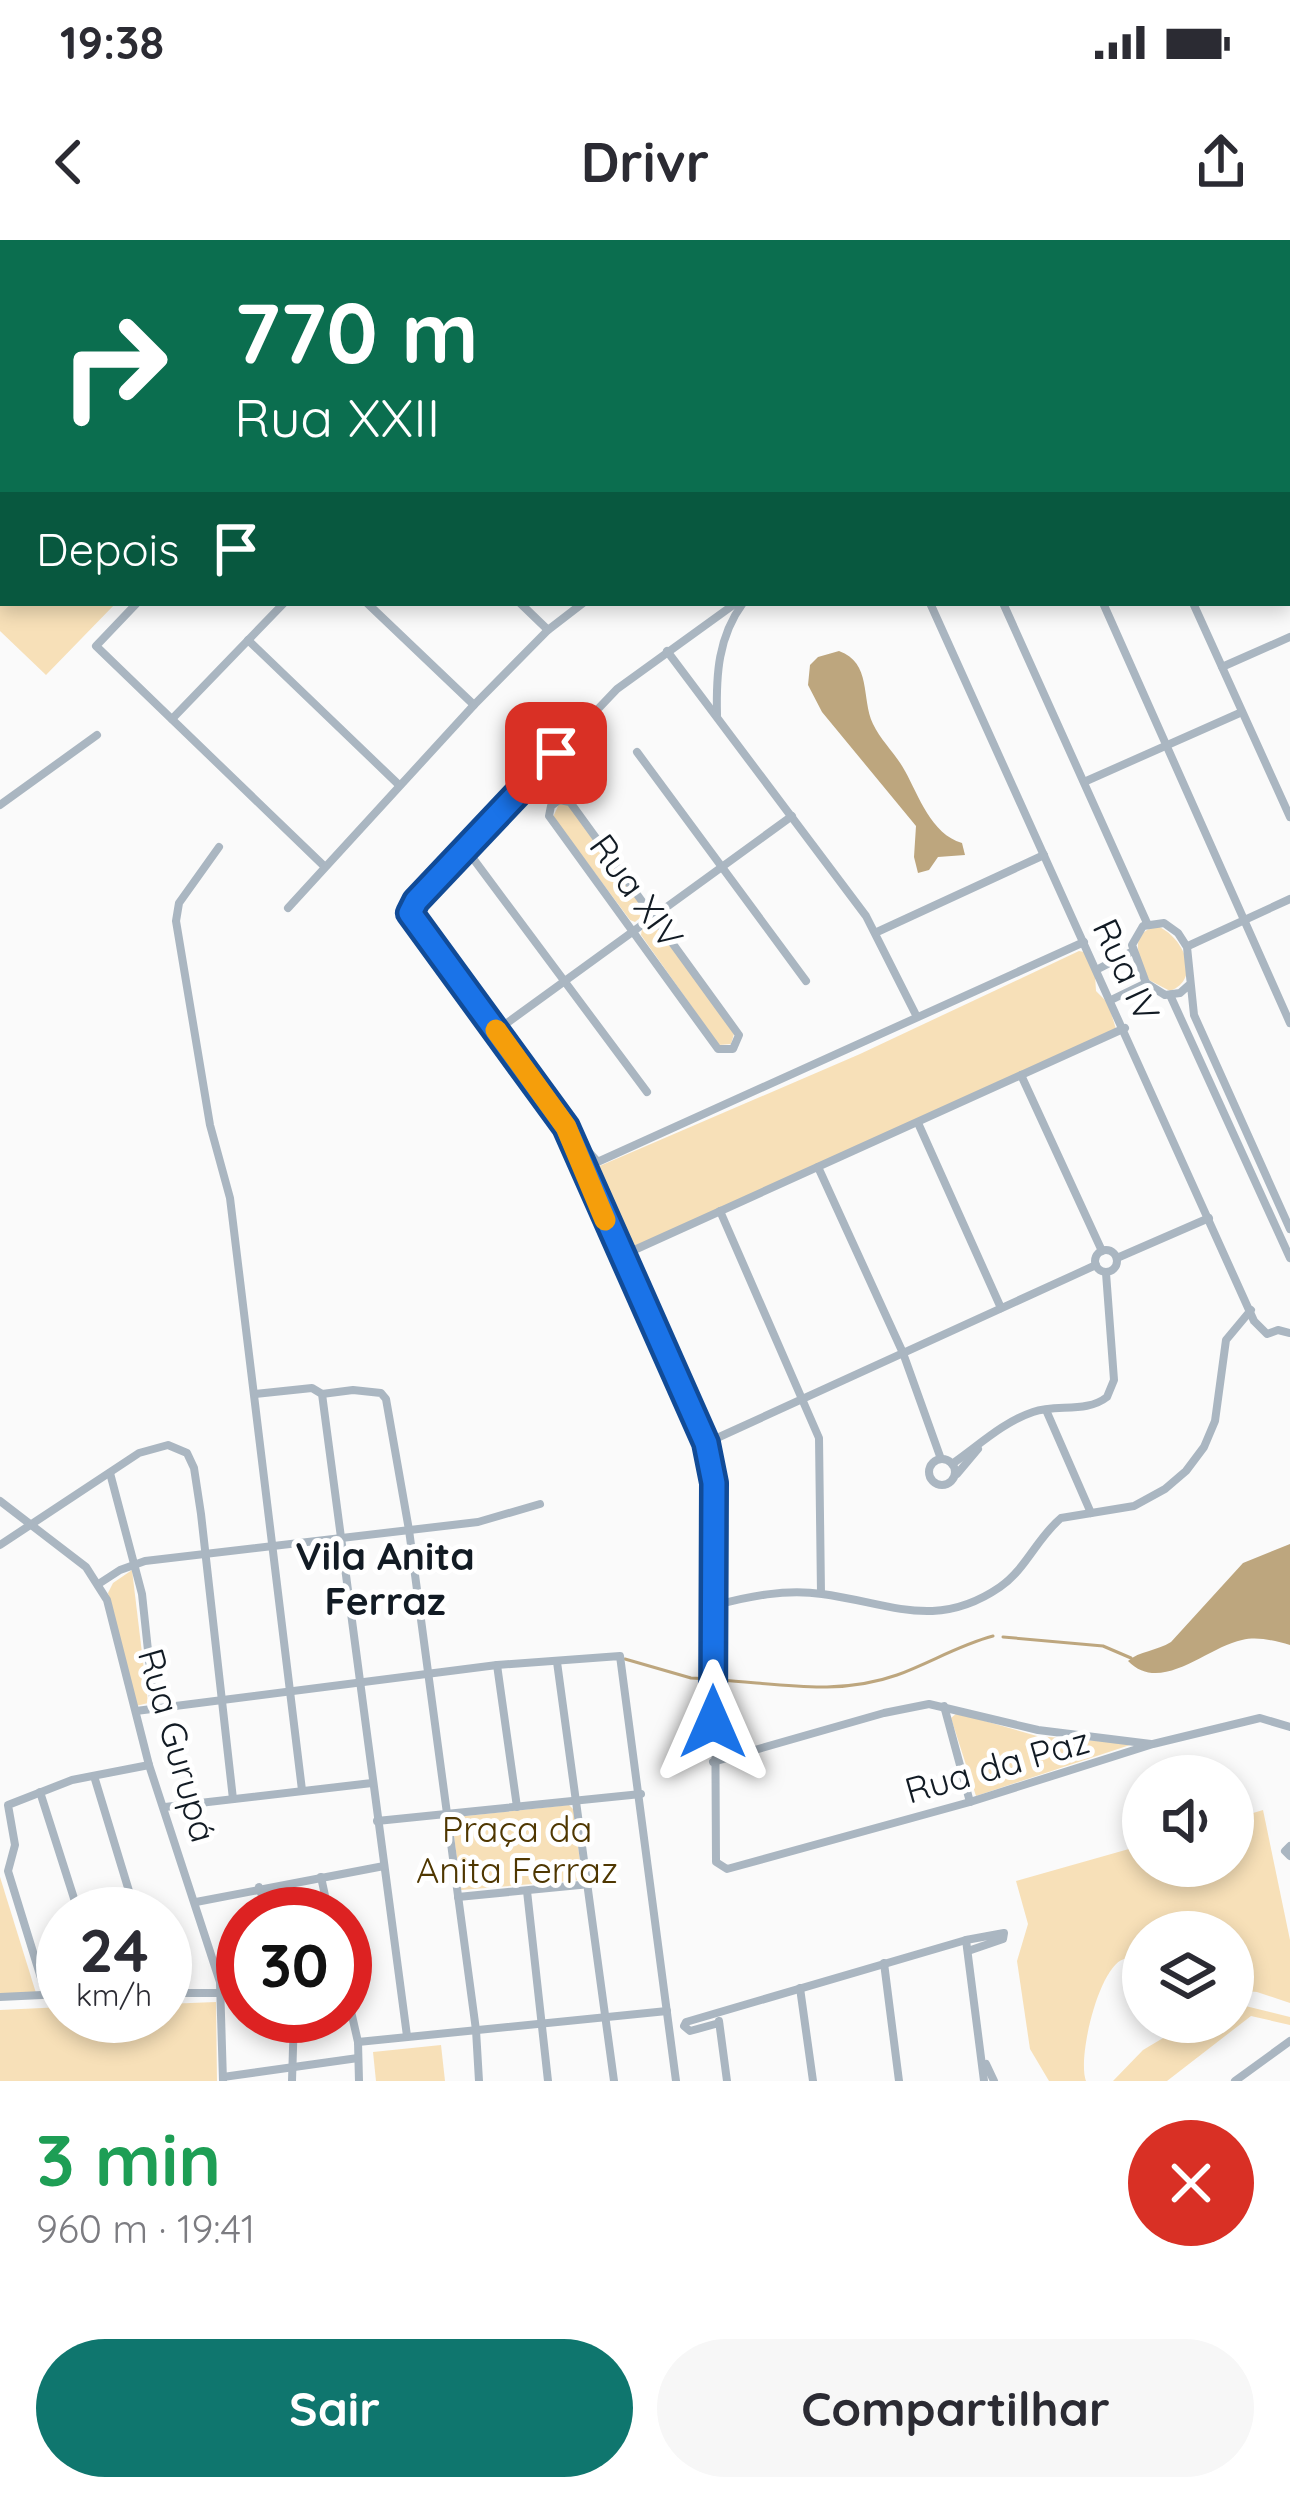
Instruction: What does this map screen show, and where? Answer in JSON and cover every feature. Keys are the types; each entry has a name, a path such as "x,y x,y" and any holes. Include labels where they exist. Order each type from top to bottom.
{"street":[{"path":"134,606 96,646 324,866"},
{"path":"172,719 281,606"},
{"path":"370,606 474,705"},
{"path":"523,606 548,629"},
{"path":"288,908 474,705 548,629 579,606"},
{"path":"597,1162 411,917 411,908 617,689 735,606"},
{"path":"716,715 719,658 739,606"},
{"name":"Rua IV","path":"931,606 1251,1310"},
{"path":"1007,606 1148,923"},
{"path":"1104,606 1290,1024"},
{"path":"1194,606 1290,817"},
{"path":"1222,667 1290,637"},
{"path":"248,640 398,784"},
{"path":"667,651 877,932 917,1017"},
{"path":"1084,782 1242,712"},
{"path":"0,806 97,735"},
{"path":"637,752 806,981"},
{"name":"Rua XIV","path":"554,802 570,802 739,1035 733,1049 718,1049 632,930 549,816 554,802"},
{"path":"496,1030 792,816"},
{"path":"219,848 179,903 176,921 210,1125 230,1198 302,1790"},
{"path":"466,849 647,1092"},
{"path":"877,932 1045,855"},
{"path":"1187,947 1290,899"},
{"path":"1189,986 1171,995 1160,994 1146,983 1133,951 1135,935 1148,923 1174,929 1187,947 1194,1015 1290,1229"},
{"path":"582,1169 1084,941"},
{"path":"1098,969 1133,951"},
{"path":"1112,1000 1146,983"},
{"path":"1276,992 1290,984"},
{"path":"1171,995 1290,1258"},
{"path":"621,1256 1124,1028"},
{"path":"1021,1076 1102,1251"},
{"path":"918,1122 1000,1308"},
{"path":"566,1127 706,1443 714,1483 713,1762 912,1706 944,1706 1038,1730 1153,1744"},
{"path":"818,1167 903,1353 940,1459"},
{"path":"1276,1197 1290,1188"},
{"path":"720,1211 803,1396 820,1447 821,1593"},
{"path":"1117,1258 1209,1218"},
{"path":"1096,1265 1102,1251 1110,1250 1117,1258"},
{"path":"1106,1273 1115,1268 1117,1258"},
{"path":"706,1443 1096,1265"},
{"path":"952,1463 1012,1421 1046,1409 1094,1405 1110,1393 1114,1380 1106,1273 1096,1265"},
{"path":"713,1606 757,1595 821,1593 913,1612 961,1607 1003,1585 1057,1521 1124,1509 1179,1478 1215,1421 1226,1340 1251,1310 1266,1334 1290,1333"},
{"path":"256,1394 312,1388 323,1398 407,2036"},
{"path":"323,1398 369,1390 386,1399 448,1815 479,2081"},
{"path":"1046,1409 1091,1513"},
{"path":"926,1421 929,1475 936,1484 947,1484 982,1443"},
{"path":"0,1545 149,1449 168,1445 182,1449 194,1468 233,1799"},
{"path":"940,1459 952,1463"},
{"path":"930,1467 940,1459"},
{"path":"952,1463 953,1478"},
{"path":"110,1472 136,1563 154,1708"},
{"name":"Rua Gurupá","path":"0,1501 100,1583 114,1618 149,1765 216,1975"},
{"path":"100,1583 136,1563 478,1522 539,1504"},
{"path":"136,1711 497,1665 620,1656 676,2081"},
{"path":"556,1662 614,2081"},
{"path":"497,1665 518,1808"},
{"path":"944,1706 970,1802"},
{"name":"Rua da Paz","path":"713,1762 715,1853 718,1865 727,1869 970,1802 1153,1744 1260,1718 1290,1727"},
{"path":"8,1871 15,1845 9,1803 94,1776 149,1765"},
{"path":"94,1776 128,1887"},
{"path":"165,1808 372,1783"},
{"path":"40,1792 70,1887"},
{"path":"377,1821 640,1794"},
{"path":"0,1862 8,1871 36,1962"},
{"path":"259,1887 384,1866"},
{"path":"321,1876 323,1887"},
{"path":"458,1897 590,1884"},
{"path":"527,1891 548,2081"},
{"path":"196,1902 216,1897"},
{"path":"727,2081 719,2018 800,1988 966,1940 1001,1931 1005,1935 968,1951"},
{"path":"966,1940 985,2081"},
{"path":"884,1964 899,2081"},
{"path":"800,1988 813,2081"},
{"path":"0,1997 36,1995"},
{"path":"372,2040 667,2011"},
{"path":"1235,2081 1290,2041"},
{"name":"Rua Gurupá","path":"222,2043 223,2079"},
{"path":"292,2081 293,2043"},
{"path":"358,2043 359,2081"},
{"path":"981,2051 994,2081"},
{"path":"223,2079 358,2058"}],"green space":[{"path":"0,606 113,606 46,675 0,631"},
{"path":"559,804 568,805 647,912 635,922 553,817"},
{"path":"655,923 734,1034 731,1044 719,1045 641,935 642,929"},
{"path":"1157,926 1175,939 1186,958 1186,977 1170,991 1149,980 1139,956 1141,935"},
{"path":"1079,951 1095,974 1096,991 1108,1003 1116,1029 628,1250 622,1246 591,1177 595,1168 860,1054"},
{"path":"132,1570 148,1703 136,1706 108,1593 113,1583"},
{"path":"957,1713 1037,1736 1133,1744 976,1796 951,1718"},
{"name":"Praça da Anita Ferraz","path":"569,1805 574,1810 582,1880 461,1890 452,1820"},
{"path":"1263,1810 1290,1940 1290,2003 1254,1992 1254,1911 1122,1911 1122,1961 1106,1978 1092,2014 1086,2081 1049,2081 1030,2049 1017,1961 1028,1924 1016,1881 1122,1851 1122,1887 1254,1887 1254,1813"},
{"path":"0,1877 36,1993 0,1995"},
{"path":"216,2002 217,2081 0,2081 0,2010 36,2008 36,2043 192,2043 192,2003"},
{"path":"1254,2008 1290,2017 1290,2025 1254,2017"},
{"path":"1155,2043 1216,2043 1167,2081 1113,2081"},
{"path":"441,2045 445,2081 376,2081 373,2052"}],"shaded area":[{"path":"839,651 857,664 873,724 927,813 942,831 962,843 965,855 938,857 929,870 918,873 916,826 822,712 808,685 810,665 818,657"},
{"path":"1290,1544 1290,1645 1242,1640 1184,1666 1155,1673 1128,1661 1171,1642 1243,1563"}],"waterway":[{"path":"720,1680 809,1687 853,1685 897,1675 993,1636"},
{"path":"1003,1637 1103,1646 1131,1658"},
{"path":"625,1659 710,1679"}],"slow traffic":[{"path":"496,1030 566,1127 605,1220"}],"district":[{"name":"Vila Anita Ferraz","path":"385,1578"}],"route":[{"path":"556,753 416,901 410,913 566,1127 706,1443 714,1483 713,1722"}]}
